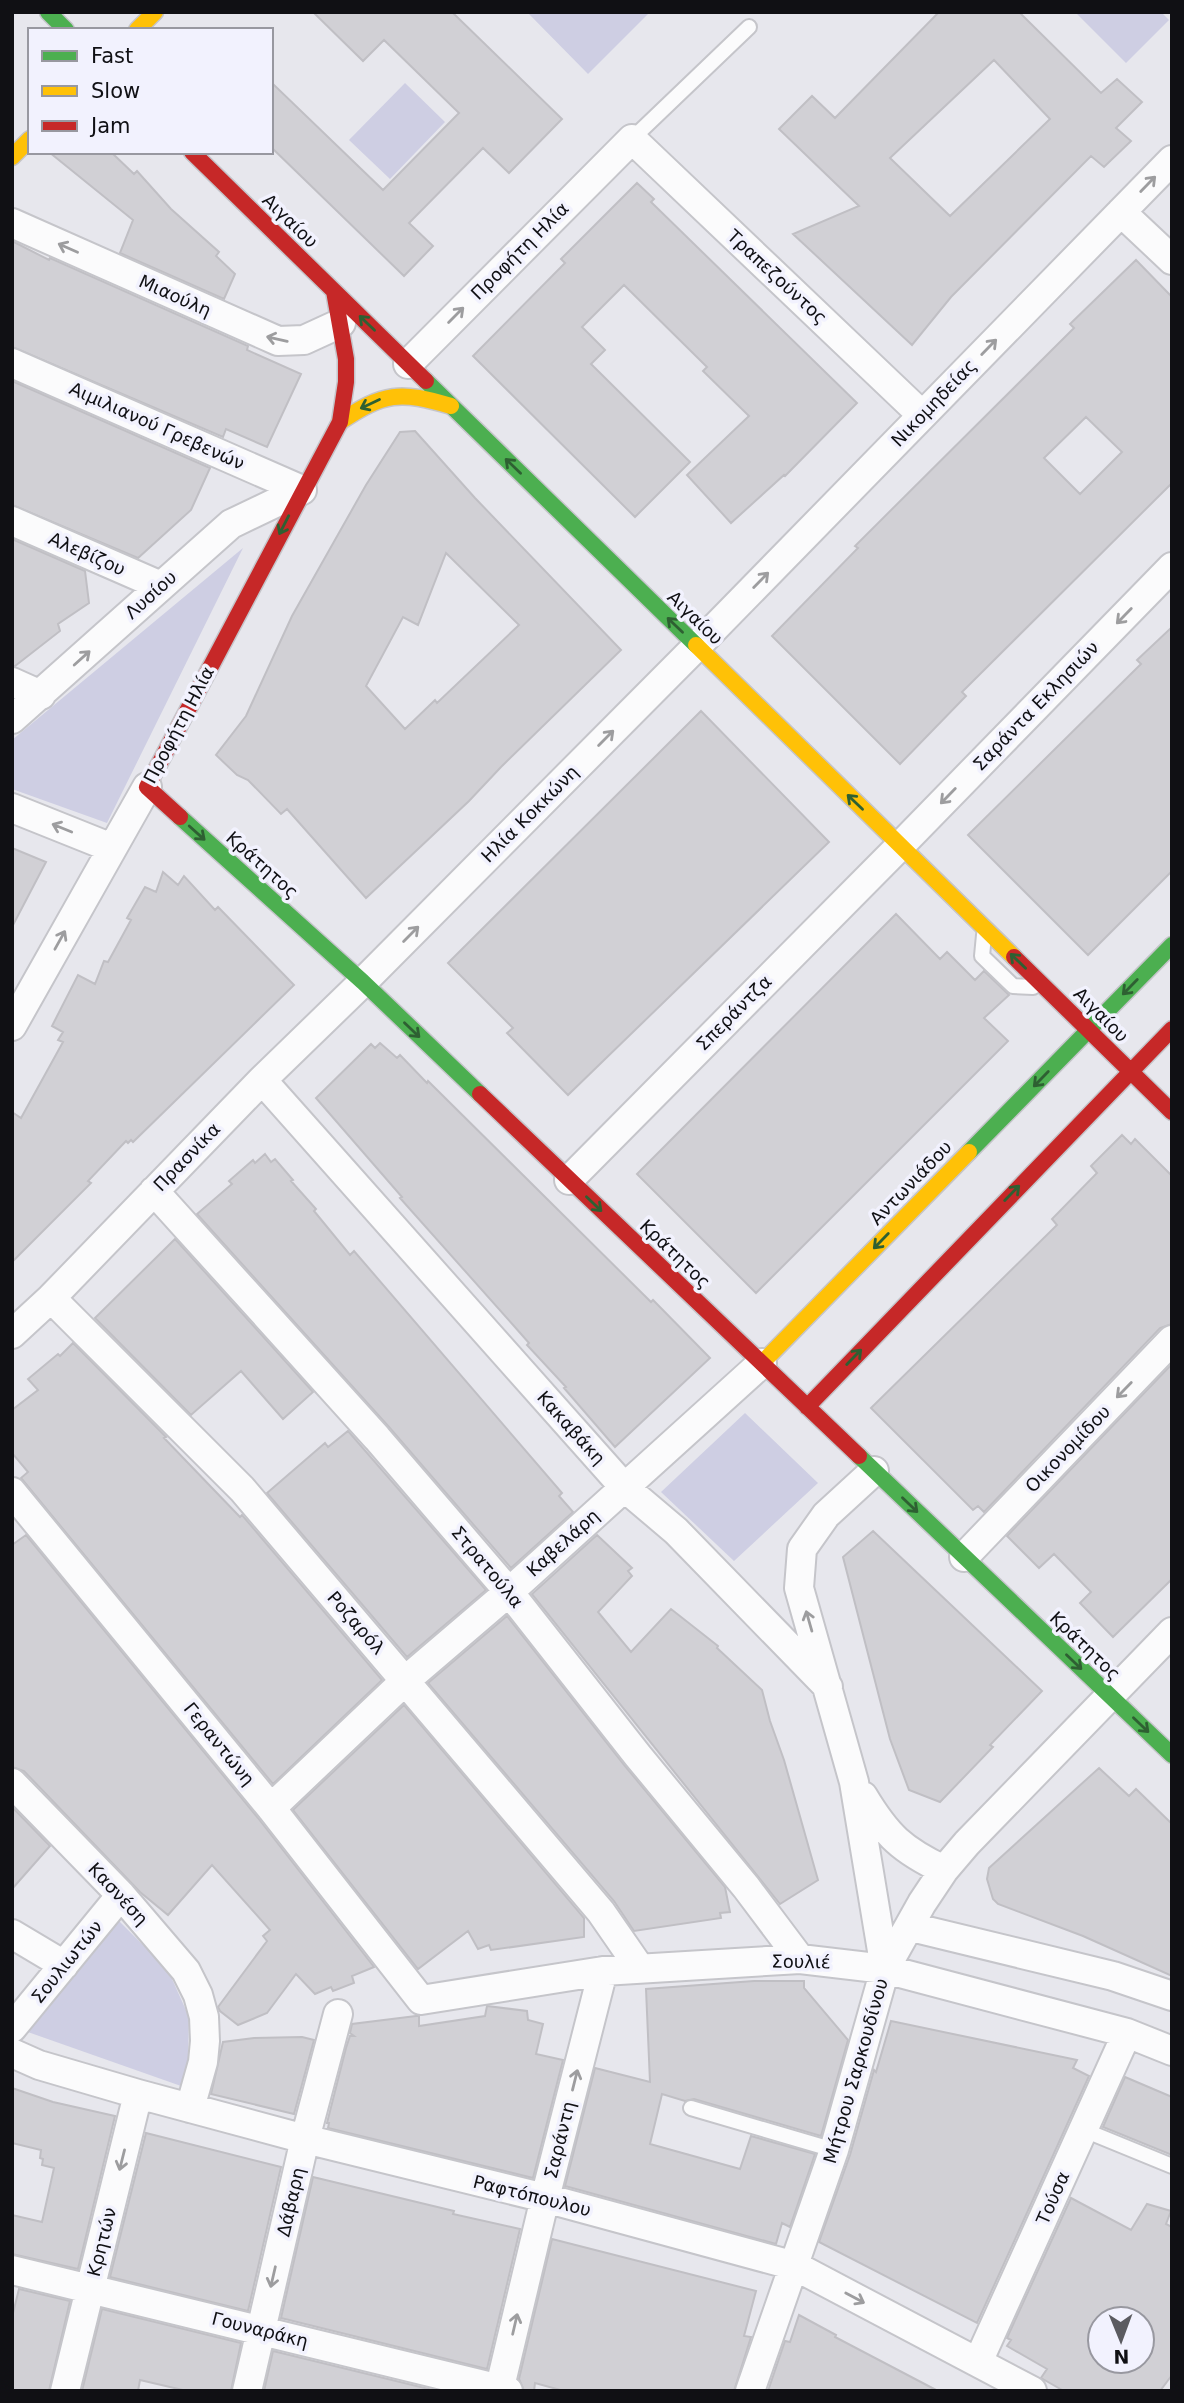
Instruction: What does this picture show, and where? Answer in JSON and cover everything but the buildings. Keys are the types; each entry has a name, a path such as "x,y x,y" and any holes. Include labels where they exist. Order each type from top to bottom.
{"street":[{"path":"48,12 64,28"},
{"path":"139,28 155,12"},
{"name":"Προφήτη Ηλία","path":"408,364 632,139"},
{"name":"Τραπεζούντος","path":"632,139 922,415"},
{"path":"12,157 28,141"},
{"name":"Αιγαίου","path":"194,154 1172,1112"},
{"name":"Νικομηδείας","path":"697,646 1172,159"},
{"path":"1121,212 1172,260"},
{"name":"Μιαούλη","path":"12,223 278,341 304,340 341,323"},
{"name":"Προφήτη Ηλία","path":"12,1026 19,997 112,848 340,422 346,382 346,359 334,291"},
{"name":"Αιμιλιανού Γρεβενών","path":"12,363 302,490"},
{"name":"Προφήτη Ηλία","path":"340,422 366,404 391,395 416,395 451,406"},
{"name":"Λυσίου","path":"12,719 231,524 302,490"},
{"name":"Αλεβίζου","path":"12,522 161,586"},
{"name":"Σαράντα Εκλησιών","path":"900,846 1172,567"},
{"name":"Ηλία Κοκκώνη","path":"363,982 697,646"},
{"path":"12,682 41,695"},
{"name":"Κράτητος","path":"146,787 363,982 1172,1755"},
{"path":"12,808 112,848"},
{"name":"Σπεράντζα","path":"569,1180 900,846"},
{"name":"Αντωνιάδου","path":"762,1363 1172,945"},
{"name":"Πρασνίκα","path":"12,1334 51,1298 262,1080 363,982"},
{"path":"807,1407 1172,1029"},
{"name":"Κακαβάκη","path":"262,1080 624,1488 676,1531 828,1687 855,1782 886,1969"},
{"name":"Στρατούλα","path":"153,1191 377,1438 509,1592 746,1887 800,1959"},
{"name":"Ροζαρόλ","path":"51,1298 242,1489 601,1912 639,1967"},
{"name":"Οικονομίδου","path":"964,1557 1172,1340"},
{"name":"Καβελάρη","path":"271,1808 406,1681 509,1592 762,1363"},
{"path":"828,1687 799,1588 802,1549 826,1515 874,1471"},
{"name":"Γεραντώνη","path":"12,1492 271,1808 421,2000"},
{"name":"Μήτρου Σαρκουδίνου","path":"750,2391 834,2150 886,1969 922,1903 944,1870 1172,1632"},
{"name":"Κακαβάκη","path":"855,1782 881,1827 918,1857 944,1870"},
{"name":"Κασνέση","path":"12,1783 121,1895 186,1971 198,1995 204,2017 205,2041 203,2062 190,2108"},
{"name":"Σουλιωτών","path":"12,2028 121,1895"},
{"path":"911,1927 1113,1976 1172,1996"},
{"path":"12,1934 64,1965"},
{"name":"Σουλιέ","path":"421,2000 639,1967 800,1959 886,1969 1127,2033 1172,2051"},
{"name":"Σαράντη","path":"502,2390 545,2198 603,1971"},
{"name":"Δάβαρη","path":"247,2391 305,2139 338,2014"},
{"name":"Τούσα","path":"978,2362 1127,2033"},
{"name":"Ραφτόπουλου","path":"12,2053 39,2065 138,2094 305,2139 545,2198 795,2266 1032,2391"},
{"name":"Κρητών","path":"65,2391 138,2094"},
{"name":"Γουναράκη","path":"12,2270 502,2390"}],"lane":[{"path":"632,139 749,27"},
{"path":"691,2108 834,2150"},
{"path":"1084,2130 1172,2166"}],"shaded area":[{"path":"527,12 650,12 588,74"},
{"path":"1075,12 1161,12 1169,20 1126,63"},
{"path":"405,83 445,122 390,179 349,140"},
{"path":"243,548 107,823 12,789 12,740"},
{"path":"745,1413 818,1483 734,1561 661,1492"},
{"path":"113,1915 168,1970 189,2017 188,2060 181,2086 25,2031"}],"traffic: fast":[{"path":"48,12 64,28"},
{"path":"426,381 696,645"},
{"path":"180,817 363,982 480,1094"},
{"path":"969,1152 1172,945"},
{"path":"859,1456 1172,1755"}],"traffic: slow":[{"path":"139,28 155,12"},
{"path":"12,157 28,141"},
{"path":"340,422 369,405 393,397 418,398 451,406"},
{"path":"696,645 1014,957"},
{"path":"762,1363 969,1152"}],"traffic: jam":[{"path":"194,154 426,381"},
{"path":"180,817 147,787 340,422 346,382 346,359 334,291"},
{"path":"1014,957 1172,1112"},
{"path":"807,1407 1172,1029"},
{"path":"480,1094 859,1456"}]}
